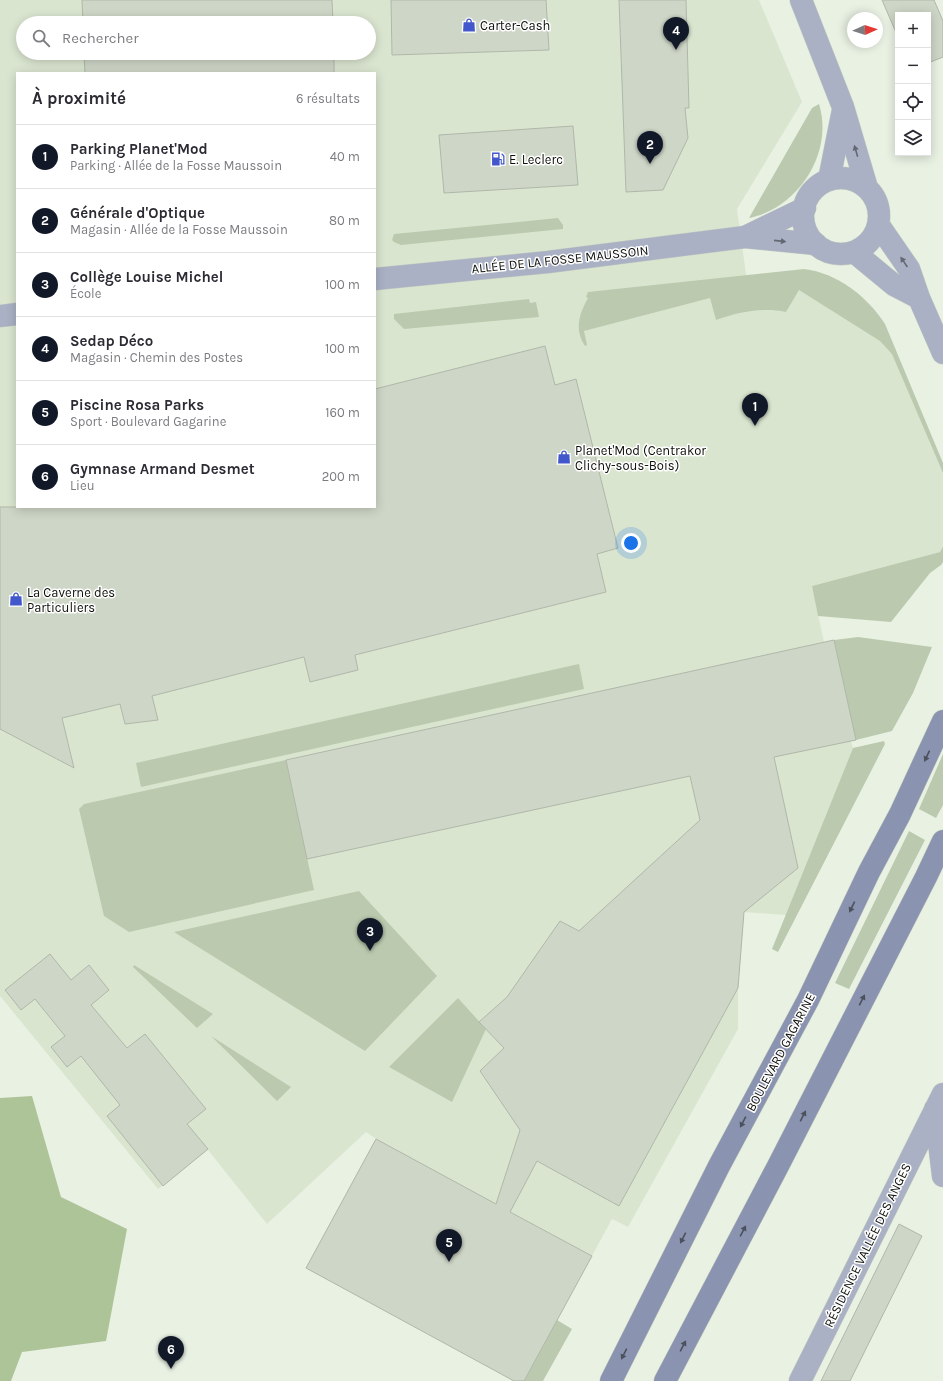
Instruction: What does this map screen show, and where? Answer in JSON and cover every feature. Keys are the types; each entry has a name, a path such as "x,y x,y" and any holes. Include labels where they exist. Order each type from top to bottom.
{"main road":[{"name":"BOULEVARD GAGARINE","path":"611,1381 719,1166 808,1000 869,872 900,814 943,720"},
{"path":"665,1381 778,1166 934,878 943,841"}],"street":[{"path":"800,0 844,107 867,188"},
{"path":"829,180 844,107"},
{"path":"839,178 859,182 867,188 875,199 879,211 876,233 870,241 862,248 854,252 844,254 834,254 824,250 816,244 809,236 805,227 804,217 805,208 810,196 818,186 829,180 839,178"},
{"name":"ALLÉE DE LA FOSSE MAUSSOIN","path":"745,237 805,208"},
{"path":"878,224 909,269 919,298 943,353"},
{"name":"ALLÉE DE LA FOSSE MAUSSOIN","path":"376,279 548,262 745,237 816,244"},
{"path":"854,252 894,285 919,298"},
{"path":"0,316 16,314"},
{"name":"RÉSIDENCE VALLÉE DES ANGES","path":"939,1101 943,1176"},
{"name":"RÉSIDENCE VALLÉE DES ANGES","path":"800,1381 939,1101"}],"shaded area":[{"path":"0,0 759,0 802,102 737,209 747,281 810,275 890,337 943,465 943,544 940,552 812,586 824,642 834,640 856,740 851,741 853,748 786,915 744,912 738,988 738,1029 628,1227 612,1219 592,1256 376,1139 366,1132 267,1224 208,1150 158,1189 0,996"},
{"path":"819,104 822,122 821,141 817,159 808,175 797,190 783,203 767,212 749,218 812,108"},
{"path":"558,218 563,225 563,229 401,245 392,240 394,234"},
{"path":"804,269 828,275 850,288 869,304 885,324 943,463 943,473 892,354 880,341 799,290 786,312 768,310 751,311 716,320 710,298 584,331 587,345 585,346 580,334 580,316 588,298 586,297 588,292"},
{"path":"529,299 530,303 536,302 539,317 404,329 394,319 394,314"},
{"path":"943,546 943,562 941,565 930,573 891,622 818,616 812,586 940,552"},
{"path":"858,637 932,647 913,693 892,731 856,740 834,640"},
{"path":"579,664 584,689 141,787 136,763"},
{"path":"884,741 885,744 778,952 772,949 853,748"},
{"path":"943,754 943,805 936,818 919,809"},
{"path":"286,760 314,890 129,932 104,916 79,809 84,804"},
{"path":"909,831 925,840 849,989 835,983"},
{"path":"359,891 437,976 365,1051 174,932"},
{"path":"134,965 213,1014 197,1028 133,967"},
{"path":"458,998 486,1029 452,1102 389,1067"},
{"path":"211,1036 291,1087 277,1101"},
{"path":"557,1320 572,1329 543,1381 524,1381"}],"green space":[{"path":"32,1096 61,1197 127,1229 106,1341 22,1352 11,1381 0,1381 0,1098"}],"building":[{"path":"82,0 332,0 333,16 83,16"},
{"name":"Carter-Cash","path":"391,0 546,0 549,50 392,55"},
{"path":"619,0 686,0 689,108 685,108 688,138 663,190 626,192"},
{"path":"882,0 934,0 943,21 943,57 931,62 931,12 895,12 895,30"},
{"path":"84,60 334,60 334,72 85,72"},
{"path":"573,126 578,185 444,193 439,135"},
{"path":"545,346 555,385 576,379 618,548 597,554 606,592 355,655 358,670 310,682 304,657 152,696 158,720 125,724 120,704 62,718 74,768 0,729 0,507 376,508 376,389"},
{"path":"834,640 856,740 774,757 798,868 744,912 738,988 619,1206 537,1161 510,1212 592,1256 524,1381 514,1381 306,1268 376,1139 496,1204 520,1130 480,1071 504,1048 479,1022 507,997 560,921 579,931 700,820 690,776 307,859 286,760"},
{"path":"50,954 71,980 89,965 109,990 91,1005 127,1048 145,1034 206,1109 187,1124 208,1149 163,1186 107,1116 120,1105 81,1056 67,1067 51,1047 65,1036 35,999 21,1010 5,990"},
{"path":"899,1224 922,1236 850,1381 821,1381"}],"place":[{"name":"Carter-Cash","path":"469,25"},
{"name":"Sedap Déco","path":"676,50"},
{"name":"E. Leclerc","path":"498,159"},
{"name":"Générale d'Optique","path":"650,164"},
{"name":"Parking Planet'Mod","path":"755,426"},
{"name":"Planet'Mod (Centrakor Clichy-sous-Bois)","path":"564,457"},
{"name":"La Caverne des Particuliers","path":"16,599"},
{"name":"Collège Louise Michel","path":"370,951"},
{"name":"Piscine Rosa Parks","path":"449,1262"},
{"name":"Gymnase Armand Desmet","path":"171,1369"}]}
